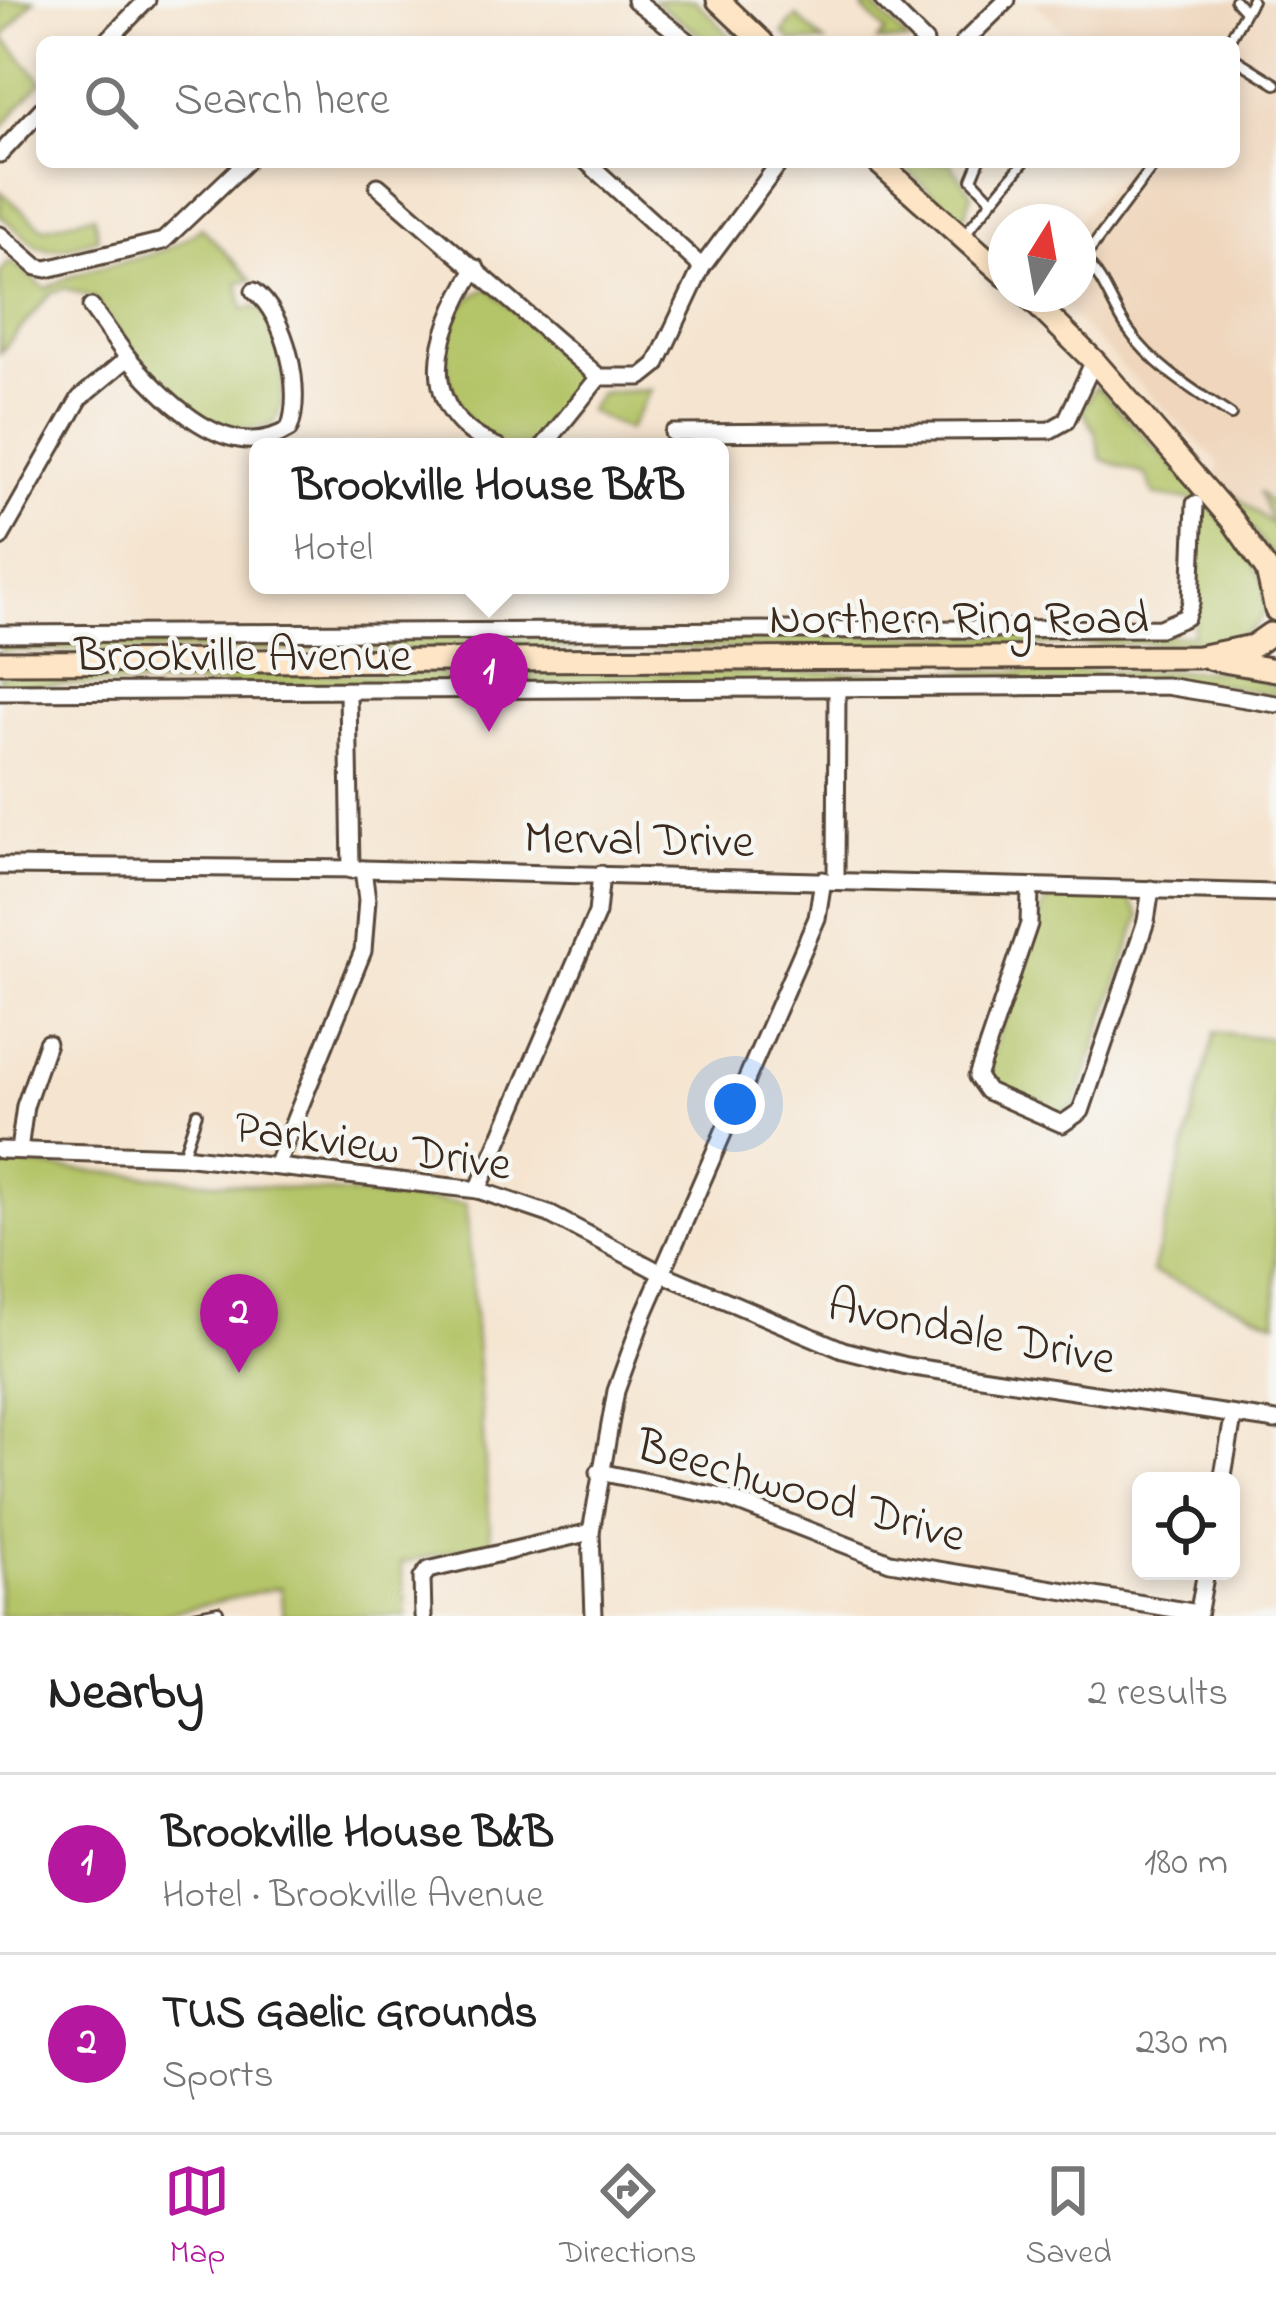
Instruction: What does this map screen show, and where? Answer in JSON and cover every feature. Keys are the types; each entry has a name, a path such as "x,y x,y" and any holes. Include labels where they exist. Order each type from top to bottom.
{"main road":[{"path":"718,0 756,36"},
{"path":"885,168 988,260"},
{"path":"1050,312 1233,521 1272,574 1276,610"},
{"path":"1198,656 1253,646 1273,628"},
{"path":"1198,656 1276,668 1273,628"},
{"name":"Northern Ring Road","path":"0,662 1198,656"}],"street":[{"path":"112,36 147,0"},
{"path":"635,0 680,36"},
{"path":"884,0 919,36"},
{"path":"970,36 1007,0"},
{"path":"0,154 36,115"},
{"path":"0,235 37,267 47,269 146,246 181,228 240,168"},
{"path":"593,168 702,267"},
{"path":"378,186 599,377 640,377 656,365 702,267 776,168"},
{"path":"476,268 447,314 439,358 441,385 465,428 482,438"},
{"path":"91,307 173,409 237,436 278,436 293,419 290,369 269,303 254,291"},
{"path":"0,538 80,398 128,358"},
{"path":"673,433 1050,430 1066,422 1094,361"},
{"path":"550,438 599,377"},
{"name":"Brookville Avenue","path":"0,634 1160,628 1186,617 1190,603 1195,504"},
{"name":"Brookville Avenue","path":"0,692 1166,686 1276,704"},
{"path":"594,1616 591,1532 616,1391 829,880 837,690"},
{"path":"276,1166 363,951 367,900 357,870 348,693"},
{"name":"Merval Drive","path":"0,866 601,874 1276,893"},
{"path":"478,1190 597,913 601,874"},
{"path":"1030,889 1029,924 977,1077 987,1091 1062,1124 1081,1111 1146,921 1151,889"},
{"path":"19,1150 25,1106 47,1043"},
{"name":"Parkview Drive","path":"0,1150 183,1156 478,1190 549,1214 663,1274"},
{"name":"Avondale Drive","path":"663,1274 796,1334 886,1361 1276,1421"},
{"path":"1224,1472 1233,1418"},
{"name":"Beechwood Drive","path":"598,1472 723,1497 890,1562 1198,1615"},
{"path":"423,1616 420,1592 428,1570 591,1532"},
{"path":"1198,1615 1204,1580"}],"lane":[{"path":"1234,0 1245,10"},
{"path":"1231,36 1252,0"},
{"path":"1240,62 1276,84"},
{"path":"977,168 972,179 990,198"},
{"path":"963,237 1018,168"},
{"path":"1096,242 1152,168"},
{"path":"1096,273 1105,280 1134,337 1180,381 1232,415"},
{"path":"584,631 586,661"},
{"path":"183,1156 197,1113"},
{"path":"193,1616 218,1611 219,1616"}],"shaded area":[{"path":"1033,0 1276,0 1276,508 1263,495 1273,526 1214,480 1219,463 1068,312 1096,312 1092,204 1126,168 1240,168 1240,36 1070,36"}],"green space":[{"path":"0,0 34,0 3,37 36,74 36,88 0,129"},
{"path":"653,0 695,0 731,36 701,36"},
{"path":"870,3 903,36 882,36 886,32 863,9"},
{"path":"797,16 818,36 787,36 783,32"},
{"path":"905,168 954,168 972,194 965,215 958,217"},
{"path":"0,191 43,228 94,215 98,238 64,248 44,248 0,215"},
{"path":"201,227 252,280 238,282 243,309 256,307 272,328 283,382 272,425 242,428 215,422 190,409 146,368 93,298 65,288 52,292 0,353 0,272 11,261 46,289 85,271 166,249"},
{"path":"489,288 584,378 563,420 545,438 489,438 468,420 446,362 449,332 463,306"},
{"path":"1096,386 1220,518 1259,573 1266,605 1259,621 1246,633 1220,643 595,649 595,637 1193,635 1203,502 1154,495 1146,475 1101,459 1095,431 1082,410"},
{"path":"651,390 628,430 588,411 601,393"},
{"path":"1214,480 1273,525 1259,492 1276,508 1276,561"},
{"path":"0,634 575,638 577,649 0,651"},
{"path":"1228,671 1276,687 1276,695 1213,683 0,685 0,675"},
{"path":"1055,896 1128,897 1140,916 1076,1104 1057,1115 996,1090 984,1076 1043,906"},
{"path":"1215,1032 1276,1039 1276,1322 1152,1272"},
{"path":"0,1163 466,1204 491,1542 401,1563 407,1616 283,1616 280,1587 156,1616 0,1616"}],"place":[{"name":"Brookville House B&B","path":"489,732"},
{"name":"TUS Gaelic Grounds","path":"239,1373"}]}
